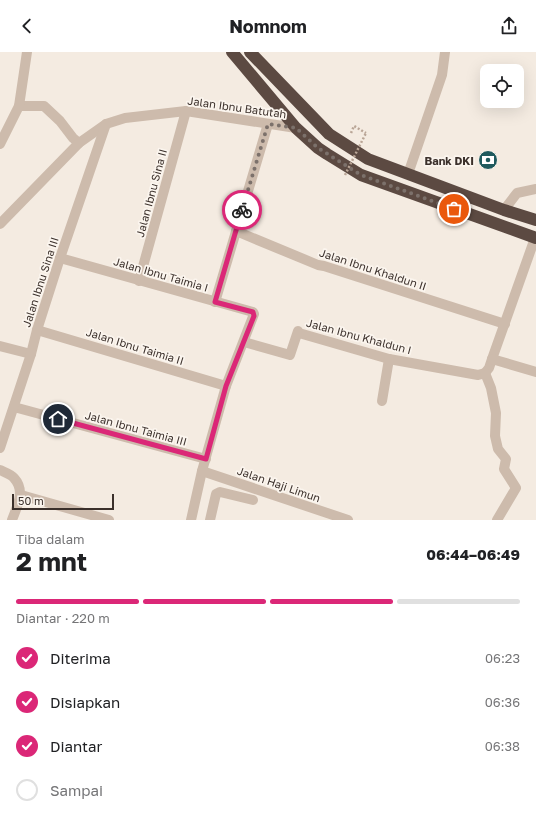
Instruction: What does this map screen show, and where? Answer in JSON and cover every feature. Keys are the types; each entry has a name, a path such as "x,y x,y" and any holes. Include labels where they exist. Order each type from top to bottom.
{"highway":[{"path":"232,52 296,128 318,148 361,175 536,238"},
{"path":"250,52 329,134 368,159 504,210 536,220"}],"street":[{"path":"0,144 19,106 27,52"},
{"path":"408,174 442,75 445,52"},
{"path":"19,106 44,106 60,121 72,138 79,143"},
{"name":"Jalan Ibnu Batutah","path":"0,224 79,143 106,124 125,118 186,111 296,128"},
{"name":"Jalan Ibnu Sina II","path":"139,280 186,111"},
{"name":"Jalan Ibnu Sina III","path":"0,448 31,354 60,258 106,124"},
{"path":"215,302 268,124"},
{"path":"504,210 517,193 536,188"},
{"name":"Jalan Ibnu Khaldun II","path":"236,231 318,265 505,324"},
{"path":"497,520 516,488 504,469 506,459 498,449 495,436 496,413 491,388 485,373 489,368 536,238"},
{"name":"Jalan Ibnu Taimia I","path":"60,258 253,312 254,314 244,342"},
{"name":"Jalan Ibnu Taimia II","path":"37,330 226,386"},
{"name":"Jalan Ibnu Khaldun I","path":"244,342 290,355 298,331 299,333 305,335 389,359 478,375 485,373"},
{"path":"191,520 202,471 226,386 244,342"},
{"path":"0,346 31,354"},
{"path":"382,401 389,359"},
{"path":"492,359 536,372"},
{"name":"Jalan Ibnu Taimia III","path":"14,407 206,459"},
{"path":"0,470 14,477 19,486 21,495 12,520"},
{"name":"Jalan Haji Limun","path":"202,471 348,520"},
{"path":"210,520 217,492 254,500"},
{"path":"21,495 109,520"}],"path":[{"path":"345,175 366,133 354,126"}],"way so far":[{"path":"242,210 268,124 296,128 318,148 361,175 454,209"}],"place":[{"name":"Bank DKI","path":"488,160"}],"route":[{"path":"58,419 206,459 226,386 254,316 253,312 215,302 242,210"}]}
